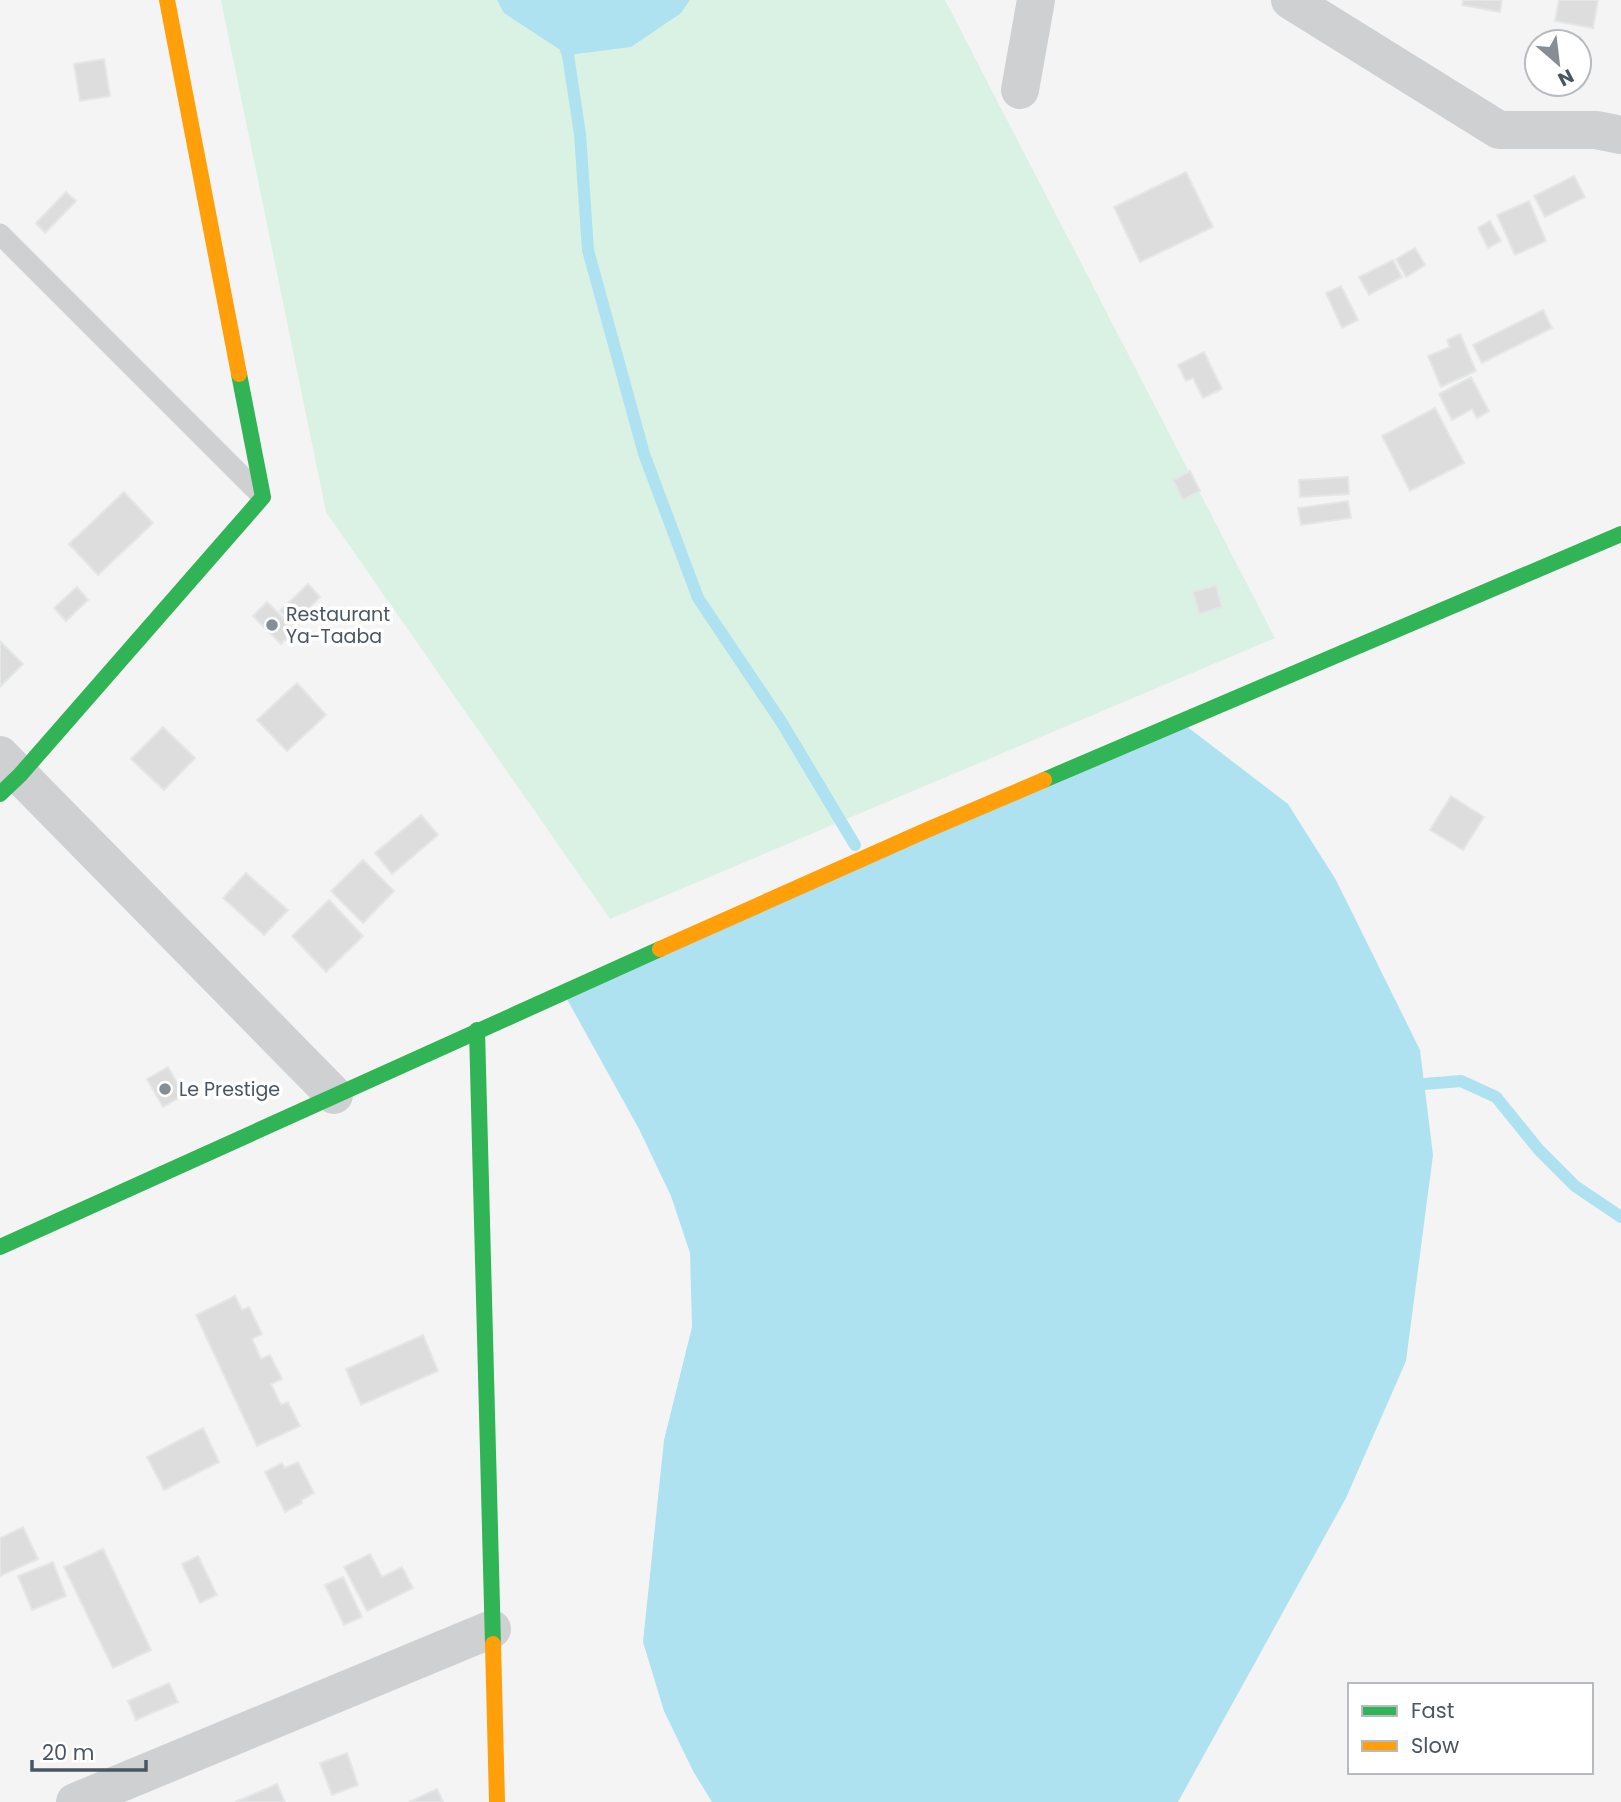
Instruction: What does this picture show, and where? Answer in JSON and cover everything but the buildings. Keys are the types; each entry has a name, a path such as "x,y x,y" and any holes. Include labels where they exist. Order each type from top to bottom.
{"street":[{"path":"167,0 263,497 7,775 334,1095"},
{"path":"1020,90 1036,0"},
{"path":"1290,0 1499,130 1596,130 1621,135"},
{"path":"0,1247 477,1030 887,848 1621,534"},
{"path":"477,1030 497,1802"},
{"path":"75,1802 492,1629"}],"lane":[{"path":"0,234 263,497"}],"green space":[{"path":"221,0 945,0 1275,638 610,919 326,512"}],"water":[{"path":"497,0 690,0 681,13 631,47 568,55 504,13"},
{"path":"1181,722 1288,804 1336,880 1420,1050 1433,1155 1406,1361 1346,1498 1178,1802 712,1802 693,1771 664,1711 643,1642 664,1440 692,1327 690,1253 671,1196 639,1129 563,992"}],"waterway":[{"path":"562,39 568,55 580,134 588,250 644,454 698,598 782,723 855,845"},
{"path":"1424,1084 1461,1081 1496,1097 1539,1150 1575,1186 1621,1217"}],"traffic: fast":[{"path":"0,794 20,775 263,497 239,374"},
{"path":"1044,780 1621,534"},
{"path":"0,1247 660,949"},
{"path":"477,1030 493,1644"}],"traffic: slow":[{"path":"167,0 239,374"},
{"path":"660,949 1044,780"},
{"path":"493,1644 497,1802"}],"place":[{"name":"Restaurant Ya-Taaba","path":"272,625"},
{"name":"Le Prestige","path":"165,1089"}]}
